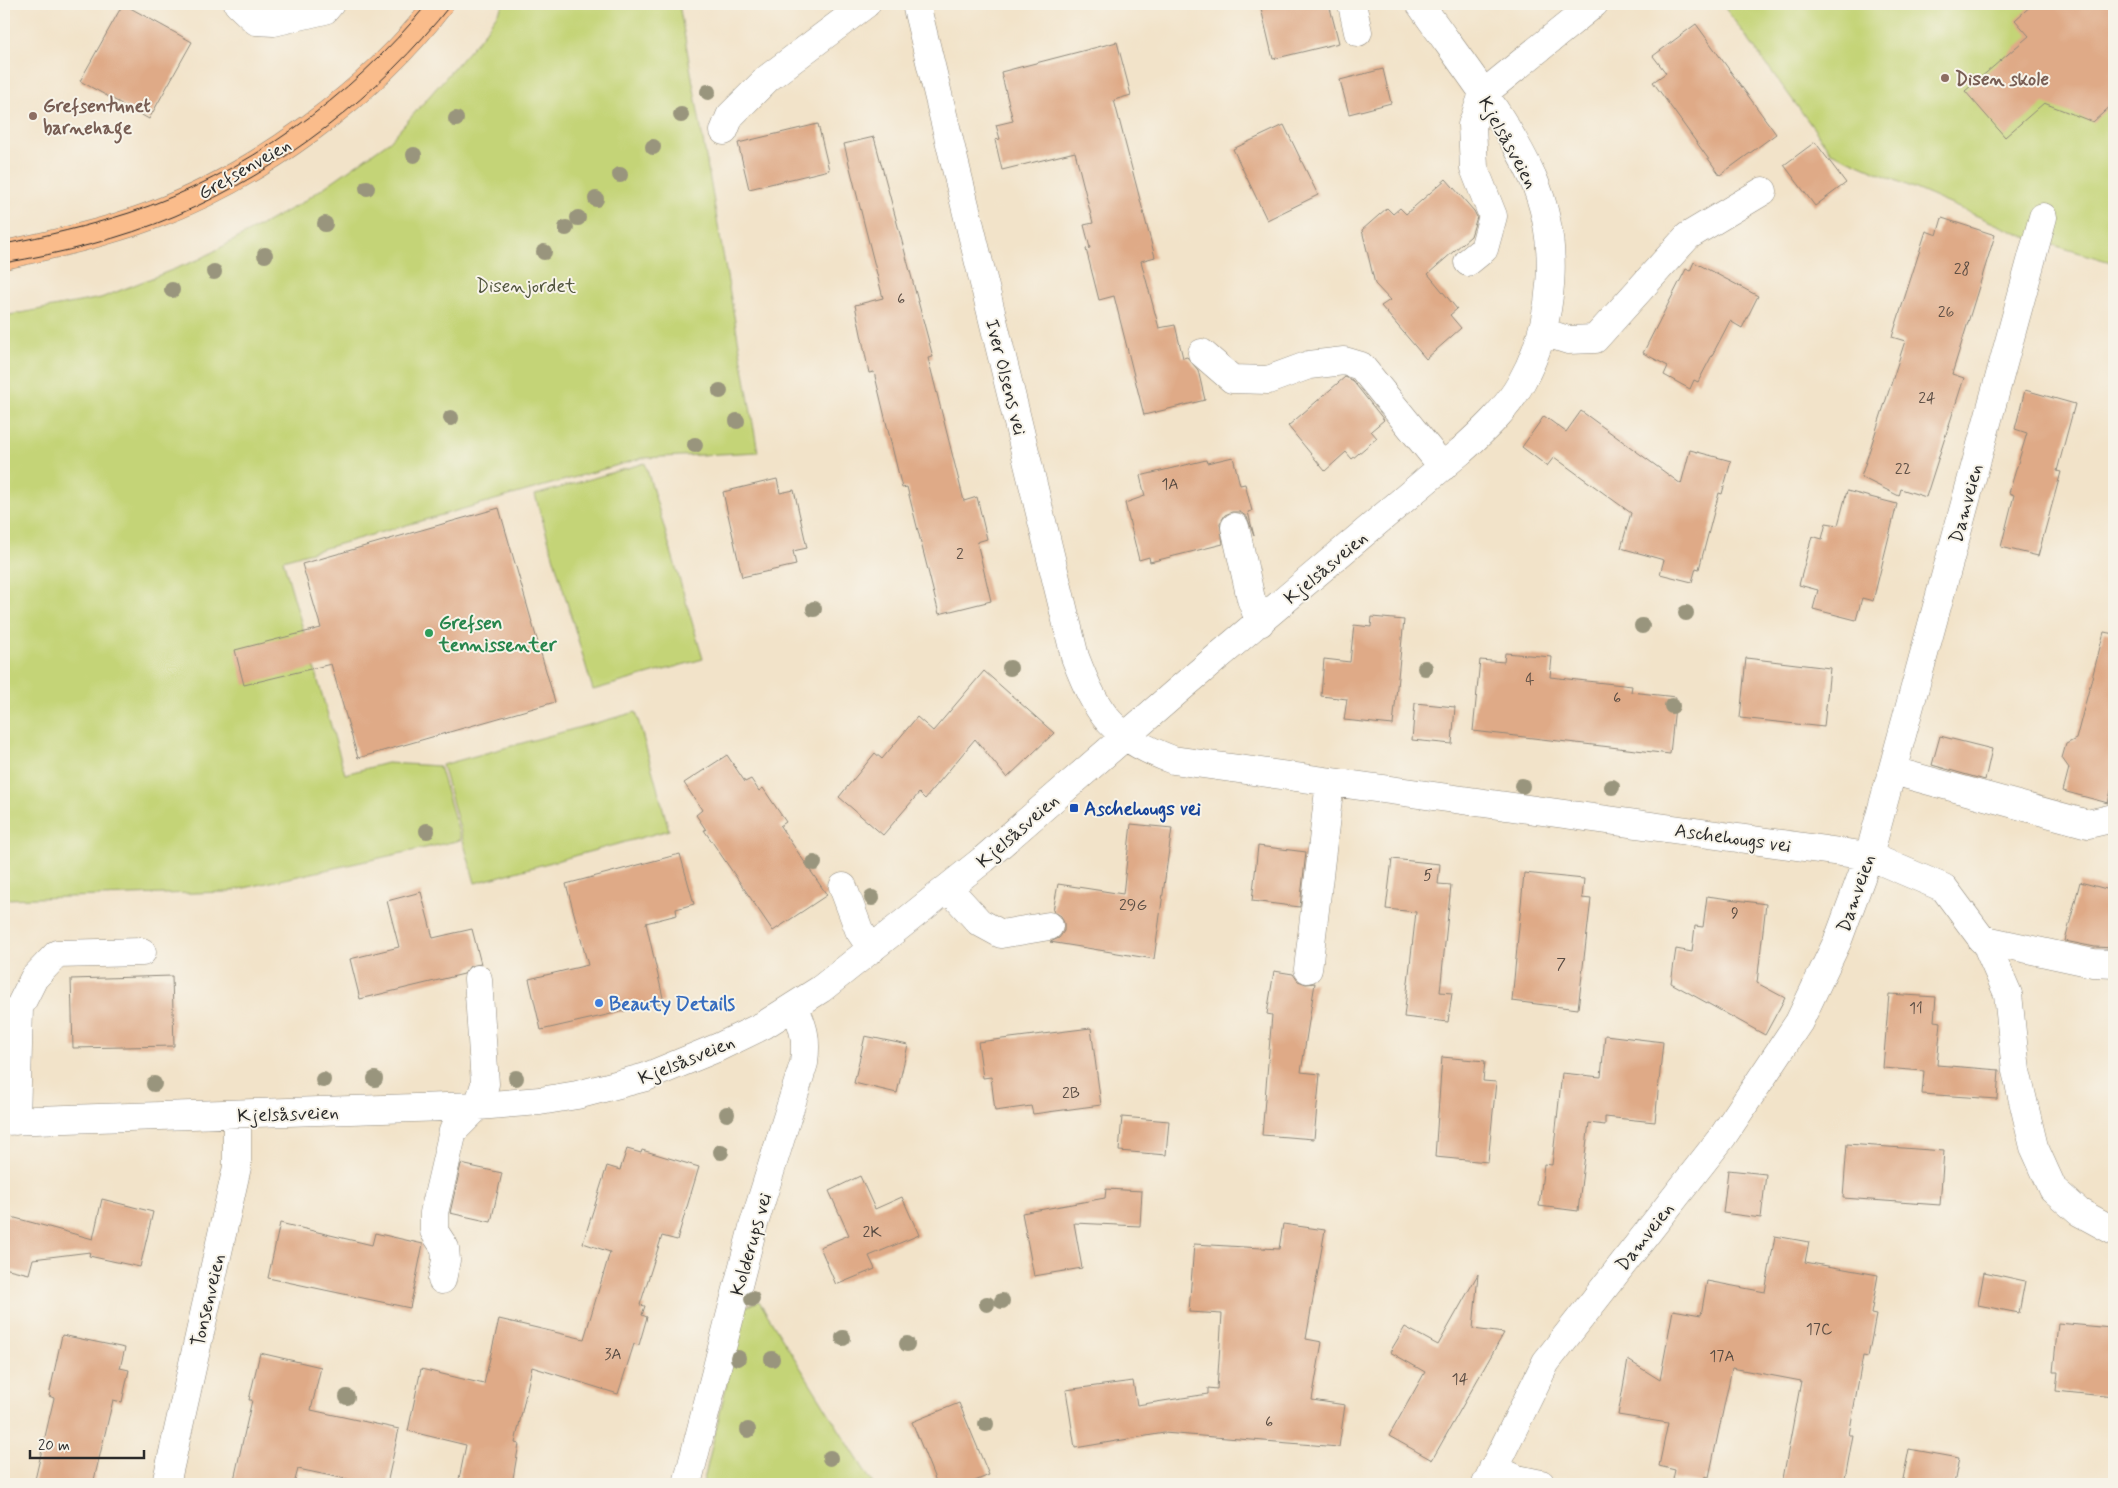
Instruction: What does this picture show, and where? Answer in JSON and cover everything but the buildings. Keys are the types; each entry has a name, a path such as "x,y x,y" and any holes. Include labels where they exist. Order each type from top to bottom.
{"main road":[{"name":"Grefsenveien","path":"4,255 116,228 194,197 239,173 290,142 351,95 398,51 439,4"}],"street":[{"path":"238,4 256,21 274,22 325,10 330,4"},
{"path":"724,131 730,116 768,78 866,4"},
{"name":"Iver Olsens vei","path":"916,4 1075,657 1090,696 1105,718 1124,737"},
{"path":"1352,4 1358,32"},
{"name":"Kjelsåsveien","path":"10,1121 478,1106 540,1101 568,1096 646,1077 719,1047 794,1006 822,988 872,949 948,888 1442,467 1485,428 1503,408 1520,384 1543,332 1550,295 1550,271 1542,207 1533,179 1520,154 1483,94 1420,4"},
{"path":"1468,262 1484,250 1493,216 1474,168 1472,125 1483,94 1594,4"},
{"path":"1543,332 1568,340 1595,339 1688,236 1762,191"},
{"name":"Damveien","path":"1490,1476 1546,1362 1723,1136 1799,1022 1838,940 1869,856 2043,217"},
{"path":"1202,353 1232,379 1268,380 1309,365 1344,361 1361,366 1442,467"},
{"path":"1235,527 1251,598 1260,623"},
{"name":"Aschehougs vei","path":"1124,737 1146,750 1173,760 1869,856 1944,888 1987,946 2008,994 2016,1071 2037,1156 2053,1189 2079,1212 2114,1231"},
{"path":"1892,771 2088,824 2114,818"},
{"path":"1308,969 1330,782"},
{"path":"843,886 860,930 872,949"},
{"path":"948,888 980,922 1001,934 1049,926"},
{"path":"1981,938 2093,963 2114,964"},
{"path":"10,1121 18,1008 34,978 56,954 142,952"},
{"path":"442,1280 446,1260 444,1248 434,1231 434,1213 453,1131 478,1106 485,1084 478,979"},
{"name":"Kolderups vei","path":"687,1484 754,1227 804,1063 805,1030 794,1006"},
{"name":"Tonsenveien","path":"166,1484 237,1167 238,1114"},
{"path":"1490,1476 1541,1484"}],"green space":[{"name":"Disenjordet","path":"504,4 679,4 758,452 643,458 283,560 345,774 387,763 439,766 461,840 226,892 4,899 4,316 101,298 200,259 303,202 390,141 481,37"},
{"name":"Disen skole","path":"1722,4 2114,4 2114,263 2023,236 1831,152"},
{"path":"645,463 703,659 593,690 535,495"},
{"path":"636,712 669,830 475,883 442,765"},
{"path":"759,1301 873,1484 703,1484 745,1307"}],"tram line":[{"path":"4,244 35,238 129,213 172,197 213,178 254,155 293,130 365,71 427,4"},
{"path":"4,263 69,250 134,232 175,216 253,176 290,153 360,99 423,38 451,4"}],"place":[{"name":"Disen skole","path":"1945,78"},
{"name":"Grefsentunet barnehage","path":"33,116"},
{"name":"Grefsen tennissenter","path":"429,633"},
{"name":"Aschehougs vei","path":"1074,808"},
{"name":"Beauty Details","path":"599,1003"}]}
